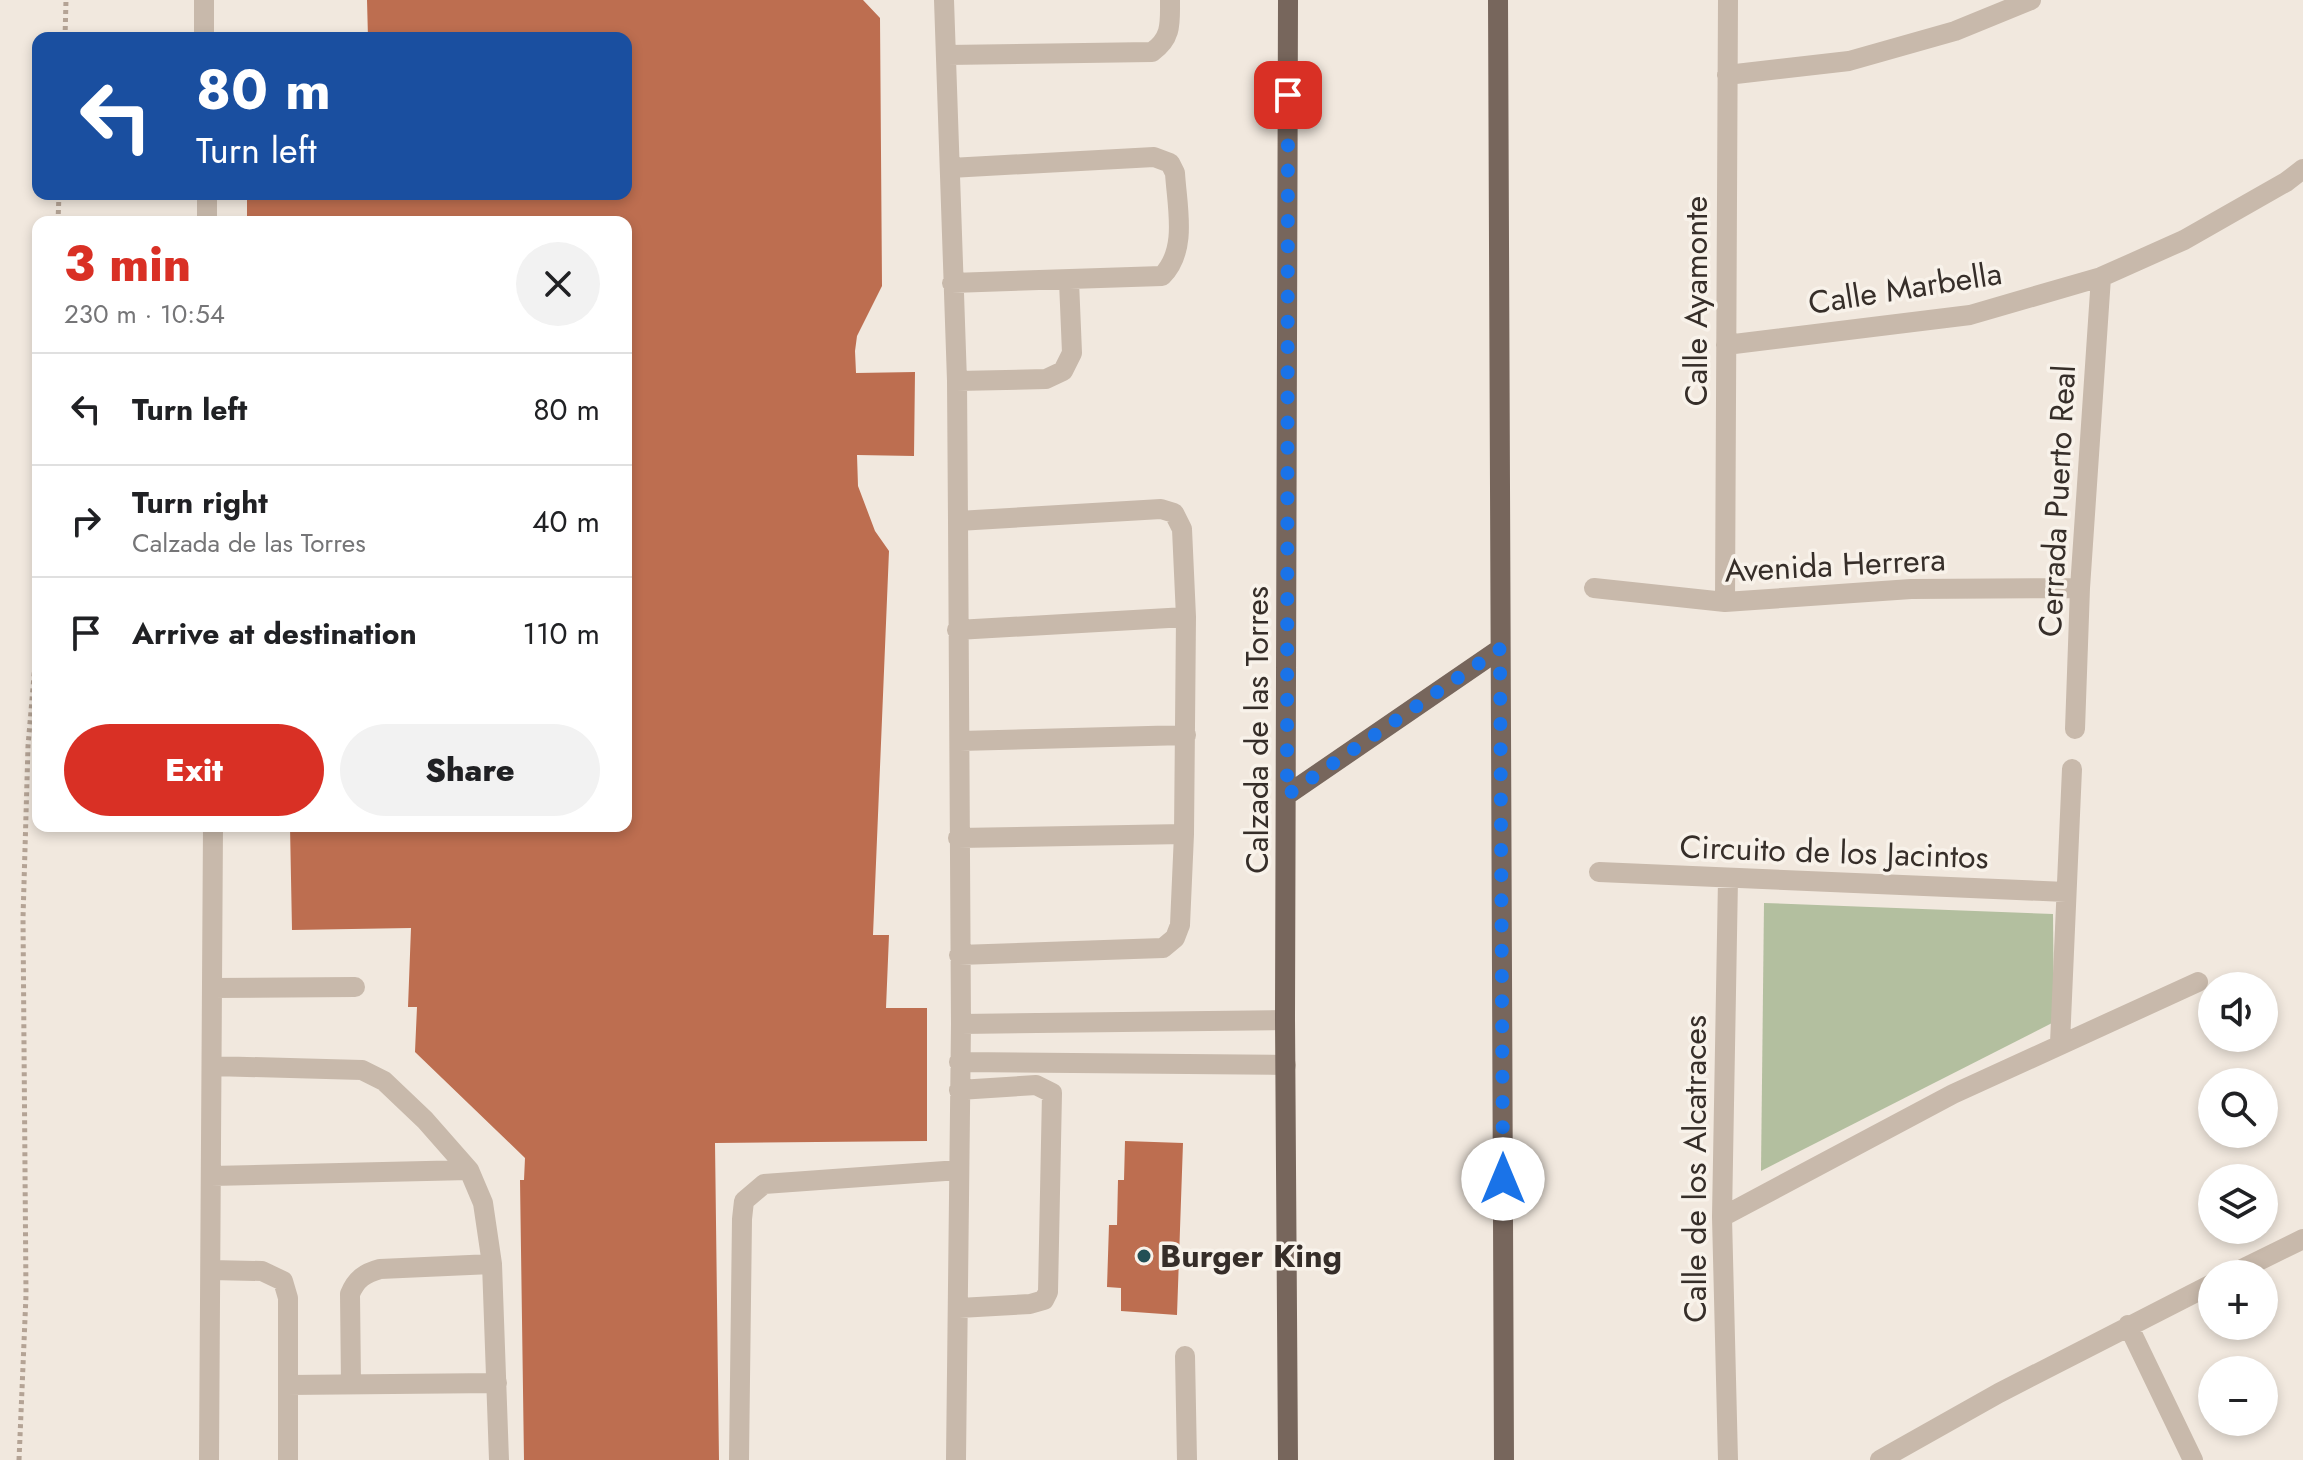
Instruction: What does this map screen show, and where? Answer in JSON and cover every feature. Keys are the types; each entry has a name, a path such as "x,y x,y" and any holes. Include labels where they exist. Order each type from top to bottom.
{"main road":[{"name":"Calzada de las Torres","path":"1288,0 1285,1020 1288,1460"},
{"path":"1498,0 1504,1460"},
{"path":"1287,795 1500,649"}],"street":[{"path":"204,0 204,32"},
{"path":"944,0 957,381 960,741 961,1024 956,1460"},
{"path":"947,55 1152,52 1164,44 1170,24 1170,0"},
{"name":"Calle Ayamonte","path":"1725,602 1728,0"},
{"path":"1727,75 1849,61 1955,31 2031,0"},
{"path":"950,168 1154,157 1170,163 1175,173 1179,248 1173,264 1162,276 952,283"},
{"name":"Calle Marbella","path":"1726,345 1970,315 2101,277 2184,240 2286,182 2303,169"},
{"name":"Cerrada Puerto Real","path":"2075,729 2080,588 2101,277"},
{"path":"957,381 1046,379 1063,371 1072,353 1069,281"},
{"path":"958,521 1161,509 1174,513 1182,529 1186,617 1184,834 1180,925 1175,938 1163,948 959,955"},
{"name":"Avenida Herrera","path":"1594,588 1725,602 1911,589 2080,588"},
{"path":"957,630 1186,617"},
{"path":"960,741 1186,735"},
{"path":"2060,1043 2072,769"},
{"path":"209,1460 213,832"},
{"path":"958,838 1184,834"},
{"name":"Circuito de los Jacintos","path":"1599,872 2066,892"},
{"name":"Calle de los Alcatraces","path":"1728,879 1722,1217 1728,1460"},
{"path":"1722,1217 1953,1094 2198,982"},
{"path":"212,988 355,987"},
{"path":"961,1024 1285,1020"},
{"path":"959,1062 1286,1065"},
{"path":"212,1066 362,1070 384,1081 425,1120 469,1170 483,1203 492,1264 499,1460"},
{"path":"959,1090 1036,1085 1052,1093 1048,1292 1044,1300 1030,1304 959,1308"},
{"path":"211,1176 469,1170"},
{"path":"739,1460 744,1201 764,1184 959,1170"},
{"path":"2260,1260 2303,1239"},
{"path":"351,1384 350,1294 354,1283 366,1272 492,1264"},
{"path":"211,1270 262,1271 283,1281 288,1298 288,1460"},
{"path":"1880,1460 1999,1393 2198,1291"},
{"path":"2128,1325 2193,1460"},
{"path":"1185,1356 1187,1460"},
{"path":"288,1385 497,1383"}],"path":[{"path":"65,32 66,0"},
{"path":"19,1460 26,1295 23,918 32,699"}],"green space":[{"path":"1764,903 2053,914 2054,1022 1761,1171"}],"building":[{"path":"367,0 863,0 880,18 882,286 857,336 856,373 915,372 914,456 857,455 858,486 875,531 889,551 873,935 889,935 886,1008 927,1008 927,1141 715,1143 719,1460 524,1460 520,1180 524,1180 525,1158 415,1052 417,1007 408,1007 411,928 292,930 290,832 632,832 632,216 247,216 247,200 632,200 632,32 368,32"},
{"name":"Burger King","path":"1125,1141 1183,1143 1177,1315 1121,1311 1121,1288 1107,1287 1109,1225 1117,1225 1118,1180 1124,1180"}],"place":[{"name":"Burger King","path":"1144,1256"}],"route":[{"path":"1288,95 1287,795 1500,649 1503,1179"}]}
